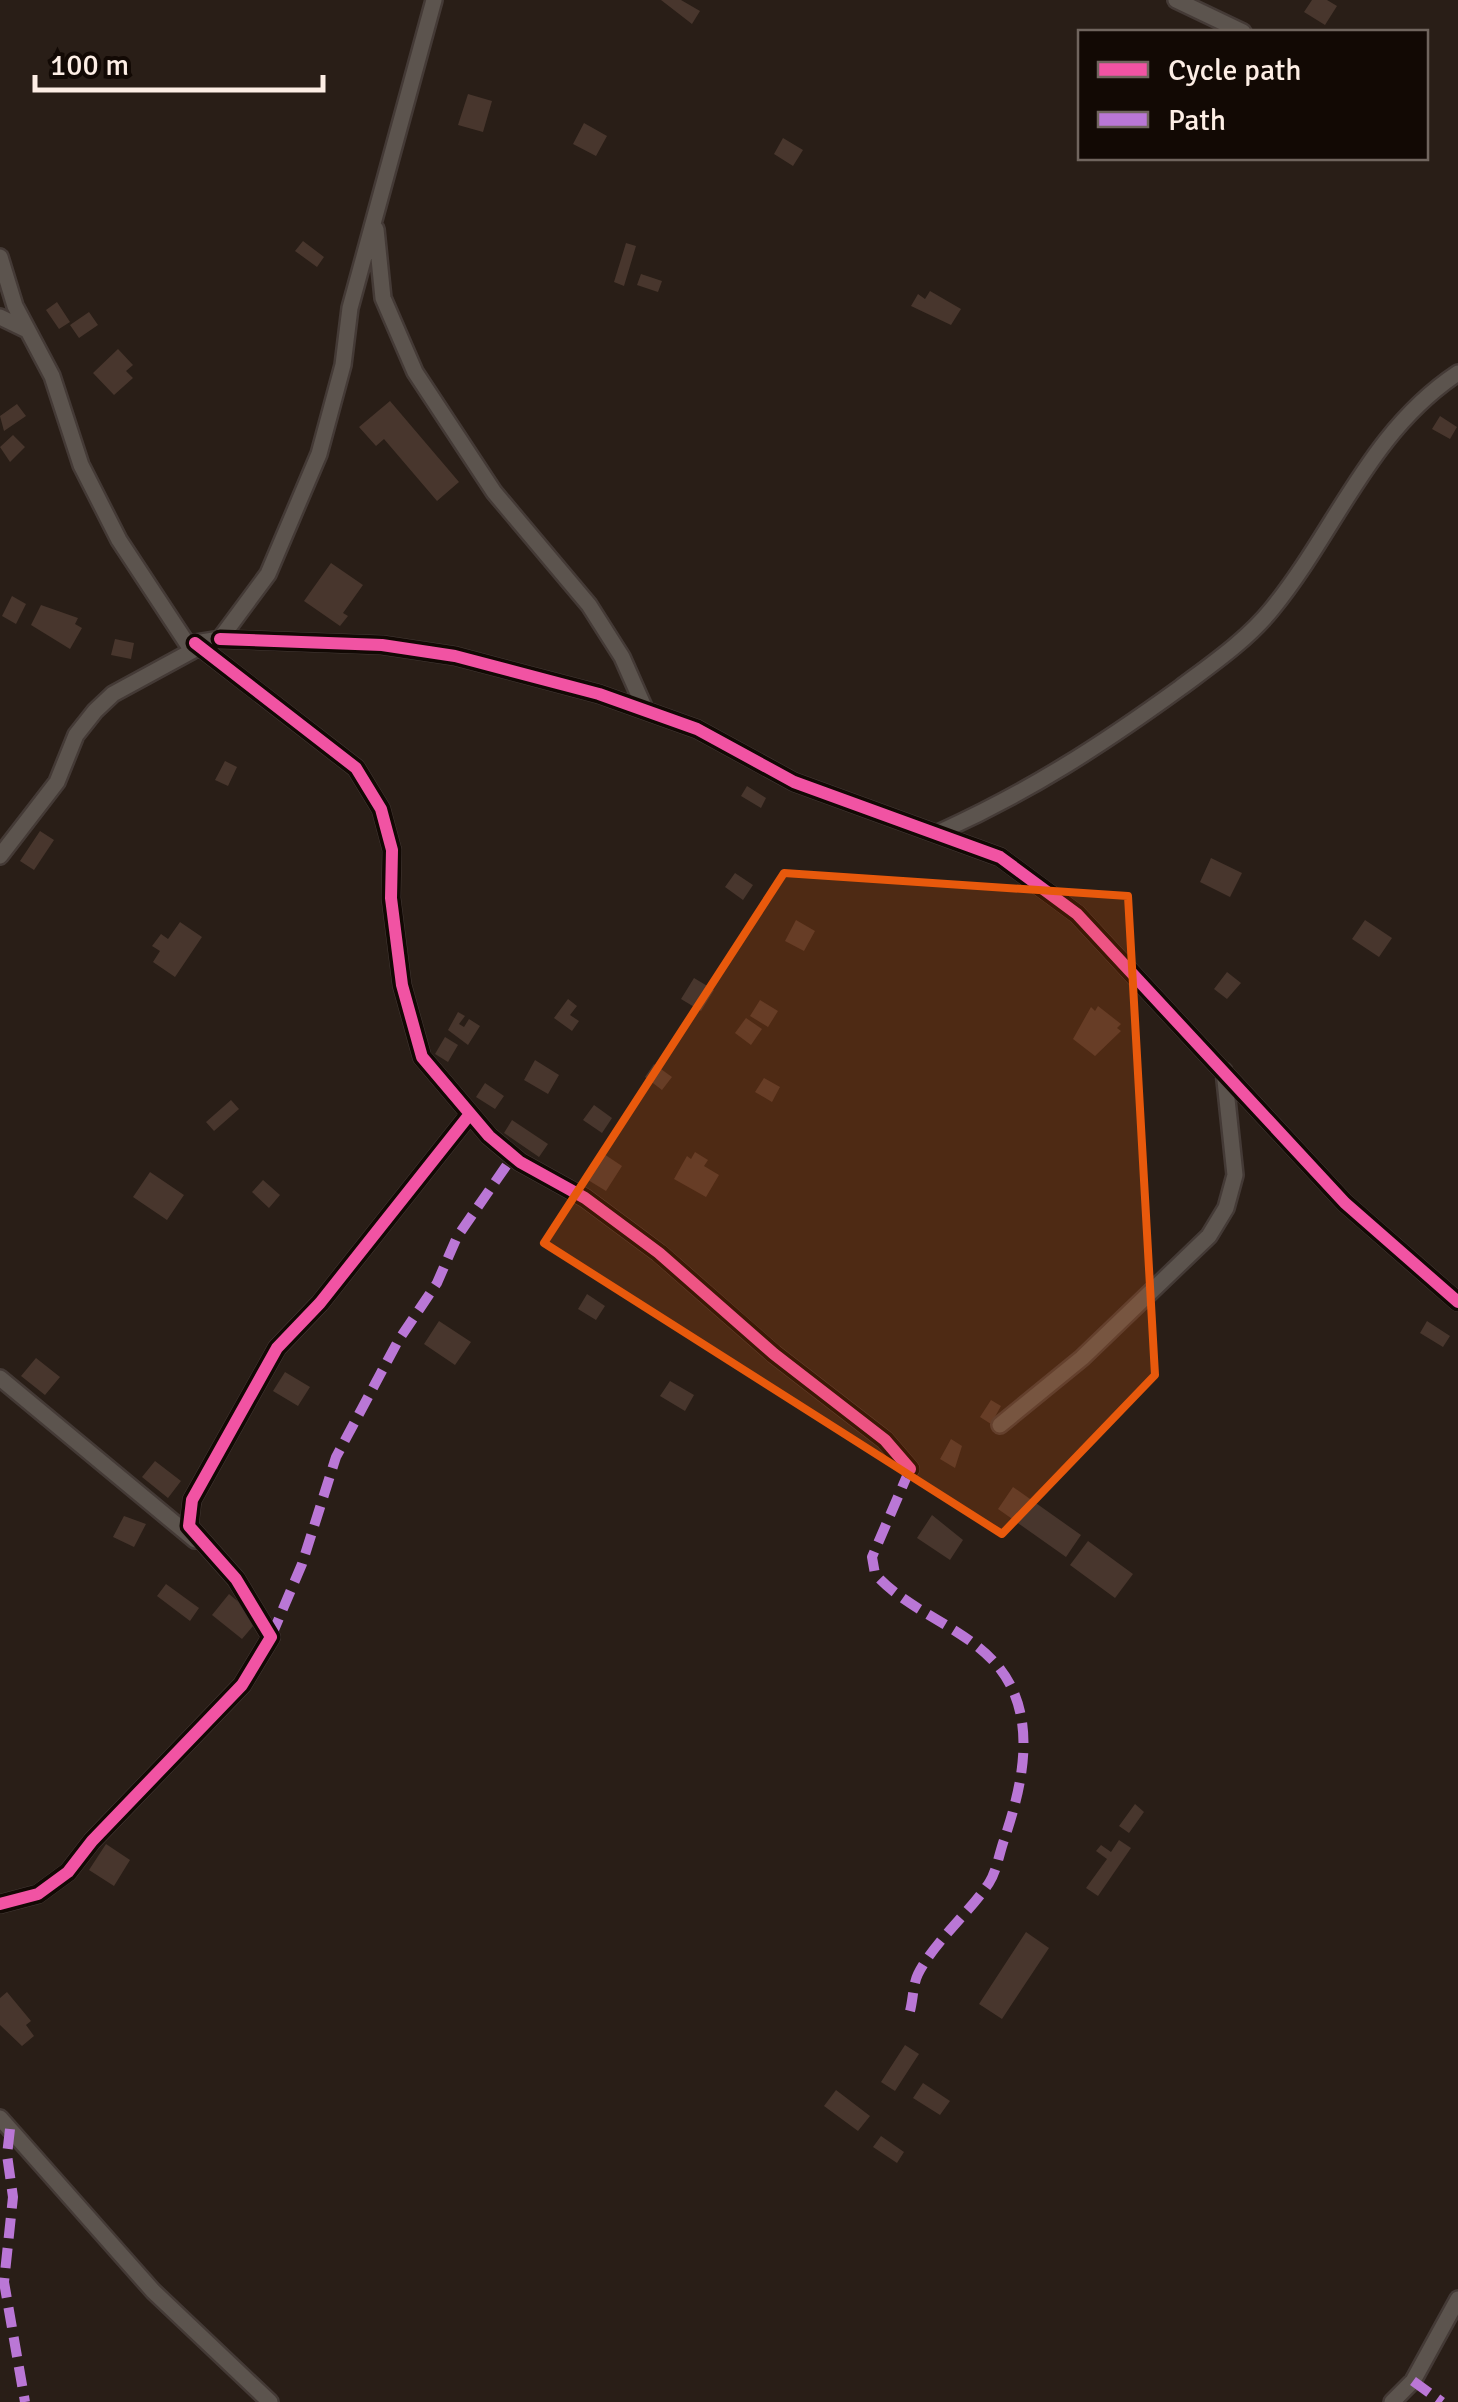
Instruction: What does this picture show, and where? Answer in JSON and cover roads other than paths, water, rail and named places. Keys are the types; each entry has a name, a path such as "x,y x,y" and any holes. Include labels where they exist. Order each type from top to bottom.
{"street":[{"path":"220,639 268,574 308,484 343,365 350,308 434,0"},
{"path":"1176,0 1238,30"},
{"path":"374,220 383,298 415,372 494,492 589,605 622,657 645,709"},
{"path":"0,256 28,330 52,376 81,465 119,540 194,647 356,768 381,808 392,850 395,935 422,1056 470,1114 520,1162 584,1198 660,1253 774,1354 884,1440 910,1469"},
{"path":"0,317 28,330"},
{"path":"940,832 1026,793 1222,656 1269,612 1299,573 1389,432 1431,391 1458,373"},
{"path":"0,856 57,782 76,735 94,711 113,694 194,647 220,639 382,645 455,656 645,709 697,729 794,782 1000,857 1077,914 1380,1238 1458,1302"},
{"path":"1000,1424 1082,1358 1209,1236 1226,1208 1235,1175 1224,1070"},
{"path":"205,1549 189,1526 192,1500 277,1348 320,1304 470,1114"},
{"path":"0,1378 205,1549 236,1579 271,1638 242,1686 68,1872 38,1894 0,1904"},
{"path":"0,2118 153,2290 270,2402"},
{"path":"1392,2402 1413,2381 1458,2300"}]}
